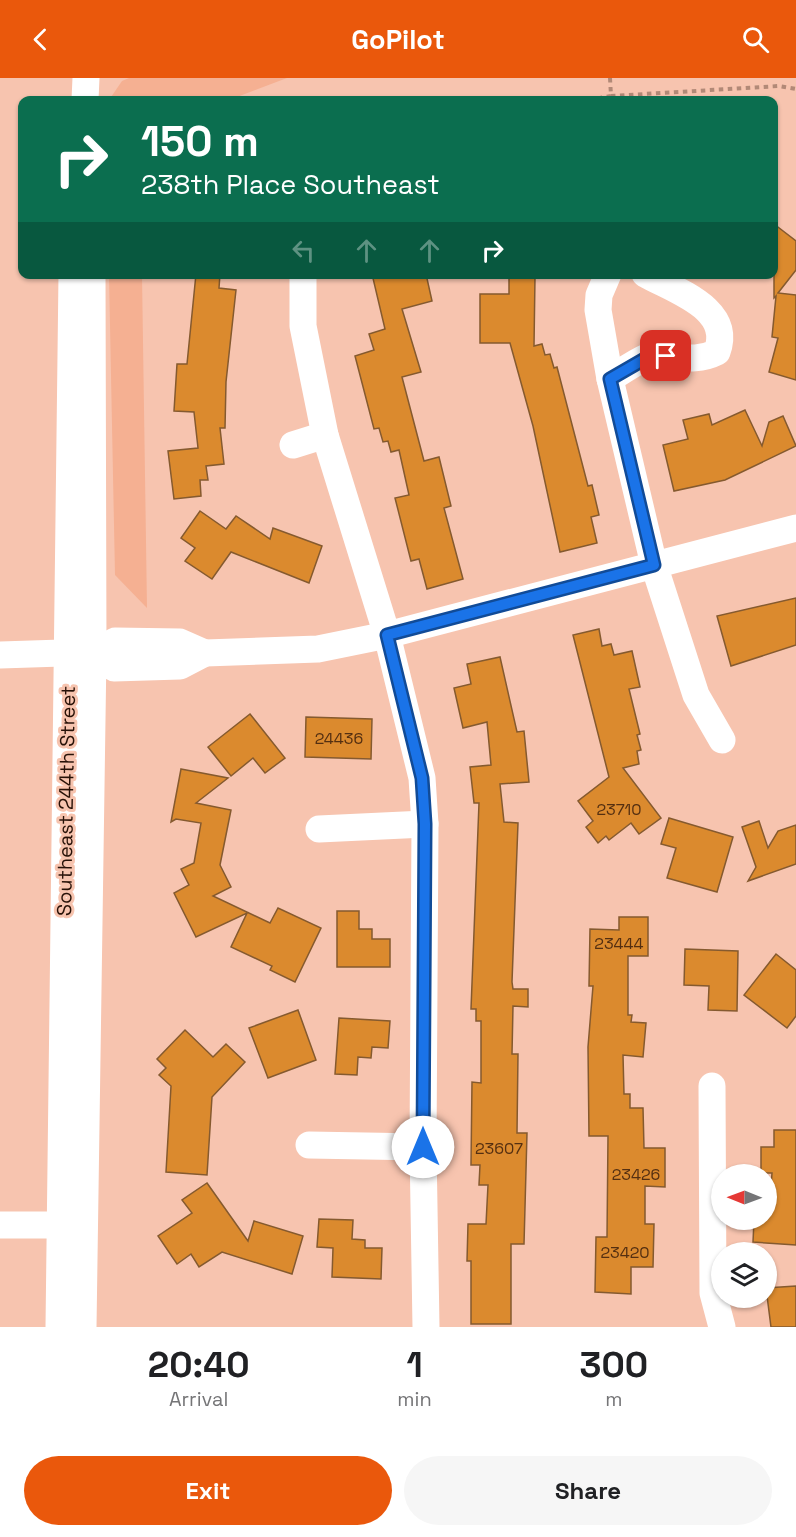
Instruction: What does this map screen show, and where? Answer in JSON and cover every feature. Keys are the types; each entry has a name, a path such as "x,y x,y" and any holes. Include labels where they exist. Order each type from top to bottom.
{"street":[{"path":"85,96 86,78"},
{"name":"Southeast 244th Street","path":"72,279 81,653"},
{"name":"Southeast 244th Street","path":"83,1327 73,1226 81,653 92,279"},
{"path":"303,279 303,326 325,435 387,635 422,778 425,824 423,1147 426,1327"},
{"path":"606,279 599,295 598,310 610,379 654,565 696,695 722,740"},
{"path":"610,379 648,357 666,356 694,360 706,358 717,352 721,341 715,316 705,307 654,279"},
{"path":"293,444 325,435"},
{"path":"0,655 81,653 114,668 180,666 205,653 318,650 387,635 796,528"},
{"path":"319,829 425,824"},
{"path":"712,1086 713,1293 723,1327"},
{"path":"309,1145 423,1147"},
{"path":"0,1225 73,1226"},
{"name":"Southeast 244th Street","path":"59,1327 73,1226"}],"path":[{"path":"610,78 611,96 779,86 796,89"}],"shaded area":[{"path":"129,78 287,78 240,96 112,96 122,81"},
{"path":"109,279 142,279 147,608 115,575"}],"building":[{"path":"778,227 796,241 796,270 778,293 796,295 796,380 769,372 778,338 772,337 776,296 774,298 774,279 778,279"},
{"path":"196,279 220,279 219,288 236,290 226,382 225,428 220,428 224,464 206,466 208,480 200,480 201,496 174,499 168,451 198,448 194,412 174,411 177,364 187,364"},
{"path":"373,279 427,279 432,301 402,309 421,372 402,377 424,461 439,457 451,506 444,508 463,579 427,589 419,559 411,561 395,498 409,495 399,450 391,452 388,441 383,442 379,428 374,429 355,356 374,350 369,334 385,329"},
{"path":"509,279 535,279 534,346 542,344 545,355 550,354 554,368 557,367 588,486 592,485 599,515 591,517 597,543 560,552 533,426 510,343 480,343 480,294 509,294"},
{"path":"745,410 762,446 769,422 783,416 796,446 725,480 674,491 663,445 688,439 683,420 709,414 712,425"},
{"path":"200,511 226,529 236,516 270,539 273,528 322,546 309,583 231,552 212,579 185,561 195,548 181,538"},
{"path":"796,598 796,645 731,666 717,616"},
{"path":"599,629 602,646 611,644 614,655 632,651 640,687 629,689 640,734 637,735 641,750 637,751 639,764 623,768 661,818 639,834 631,823 609,840 606,836 598,843 586,827 593,821 578,801 609,777 573,635"},
{"path":"500,657 517,732 524,731 529,782 500,784 504,822 518,823 512,982 513,989 528,989 528,1007 513,1006 512,1054 518,1054 517,1133 527,1133 524,1244 511,1244 511,1324 471,1324 471,1261 467,1261 468,1224 486,1224 488,1185 479,1185 480,1165 471,1165 472,1082 481,1083 481,1021 476,1021 476,1009 471,1009 479,803 474,803 470,767 491,765 487,722 463,728 454,688 471,684 467,664"},
{"path":"250,714 285,758 265,773 253,758 231,776 208,747"},
{"path":"306,717 372,719 371,759 305,757"},
{"path":"181,769 228,778 196,803 231,810 220,865 231,887 213,896 270,923 278,908 321,928 295,982 270,970 272,966 231,947 247,913 196,937 174,893 189,885 181,869 194,863 201,823 176,819 171,822"},
{"path":"669,818 733,837 717,892 667,878 676,848 661,844"},
{"path":"759,821 768,848 778,831 796,825 796,864 748,881 756,867 742,827"},
{"path":"337,911 359,911 359,929 372,929 372,939 390,939 390,967 337,967"},
{"path":"619,917 648,917 648,956 628,956 628,1015 632,1015 631,1022 646,1023 643,1057 623,1055 624,1094 630,1094 630,1108 643,1108 644,1148 665,1148 665,1187 645,1186 645,1224 654,1224 653,1267 631,1267 631,1294 595,1292 596,1237 607,1237 608,1136 589,1136 588,1047 593,986 589,986 590,929 619,930"},
{"path":"685,949 738,951 737,1011 708,1010 709,986 684,985"},
{"path":"776,954 796,970 796,1016 787,1028 744,995"},
{"path":"298,1010 316,1060 268,1078 249,1028"},
{"path":"339,1018 390,1021 388,1048 372,1047 371,1058 358,1057 357,1075 335,1074"},
{"path":"185,1030 213,1057 226,1044 245,1062 212,1097 207,1175 166,1172 171,1086 159,1075 166,1068 157,1059"},
{"path":"774,1130 796,1130 796,1245 753,1242 754,1230 777,1230 777,1164 761,1164 761,1147 774,1147"},
{"path":"207,1183 248,1241 254,1221 303,1236 292,1274 222,1252 199,1267 191,1254 177,1264 158,1236 192,1213 182,1200"},
{"path":"319,1219 353,1220 352,1239 365,1240 365,1248 382,1248 381,1279 332,1277 333,1248 317,1247"},
{"path":"796,1286 796,1327 771,1327 769,1308 777,1308 777,1287"}],"route":[{"path":"423,1147 425,824 422,778 387,635 654,565 610,379 648,357 666,356"}]}
